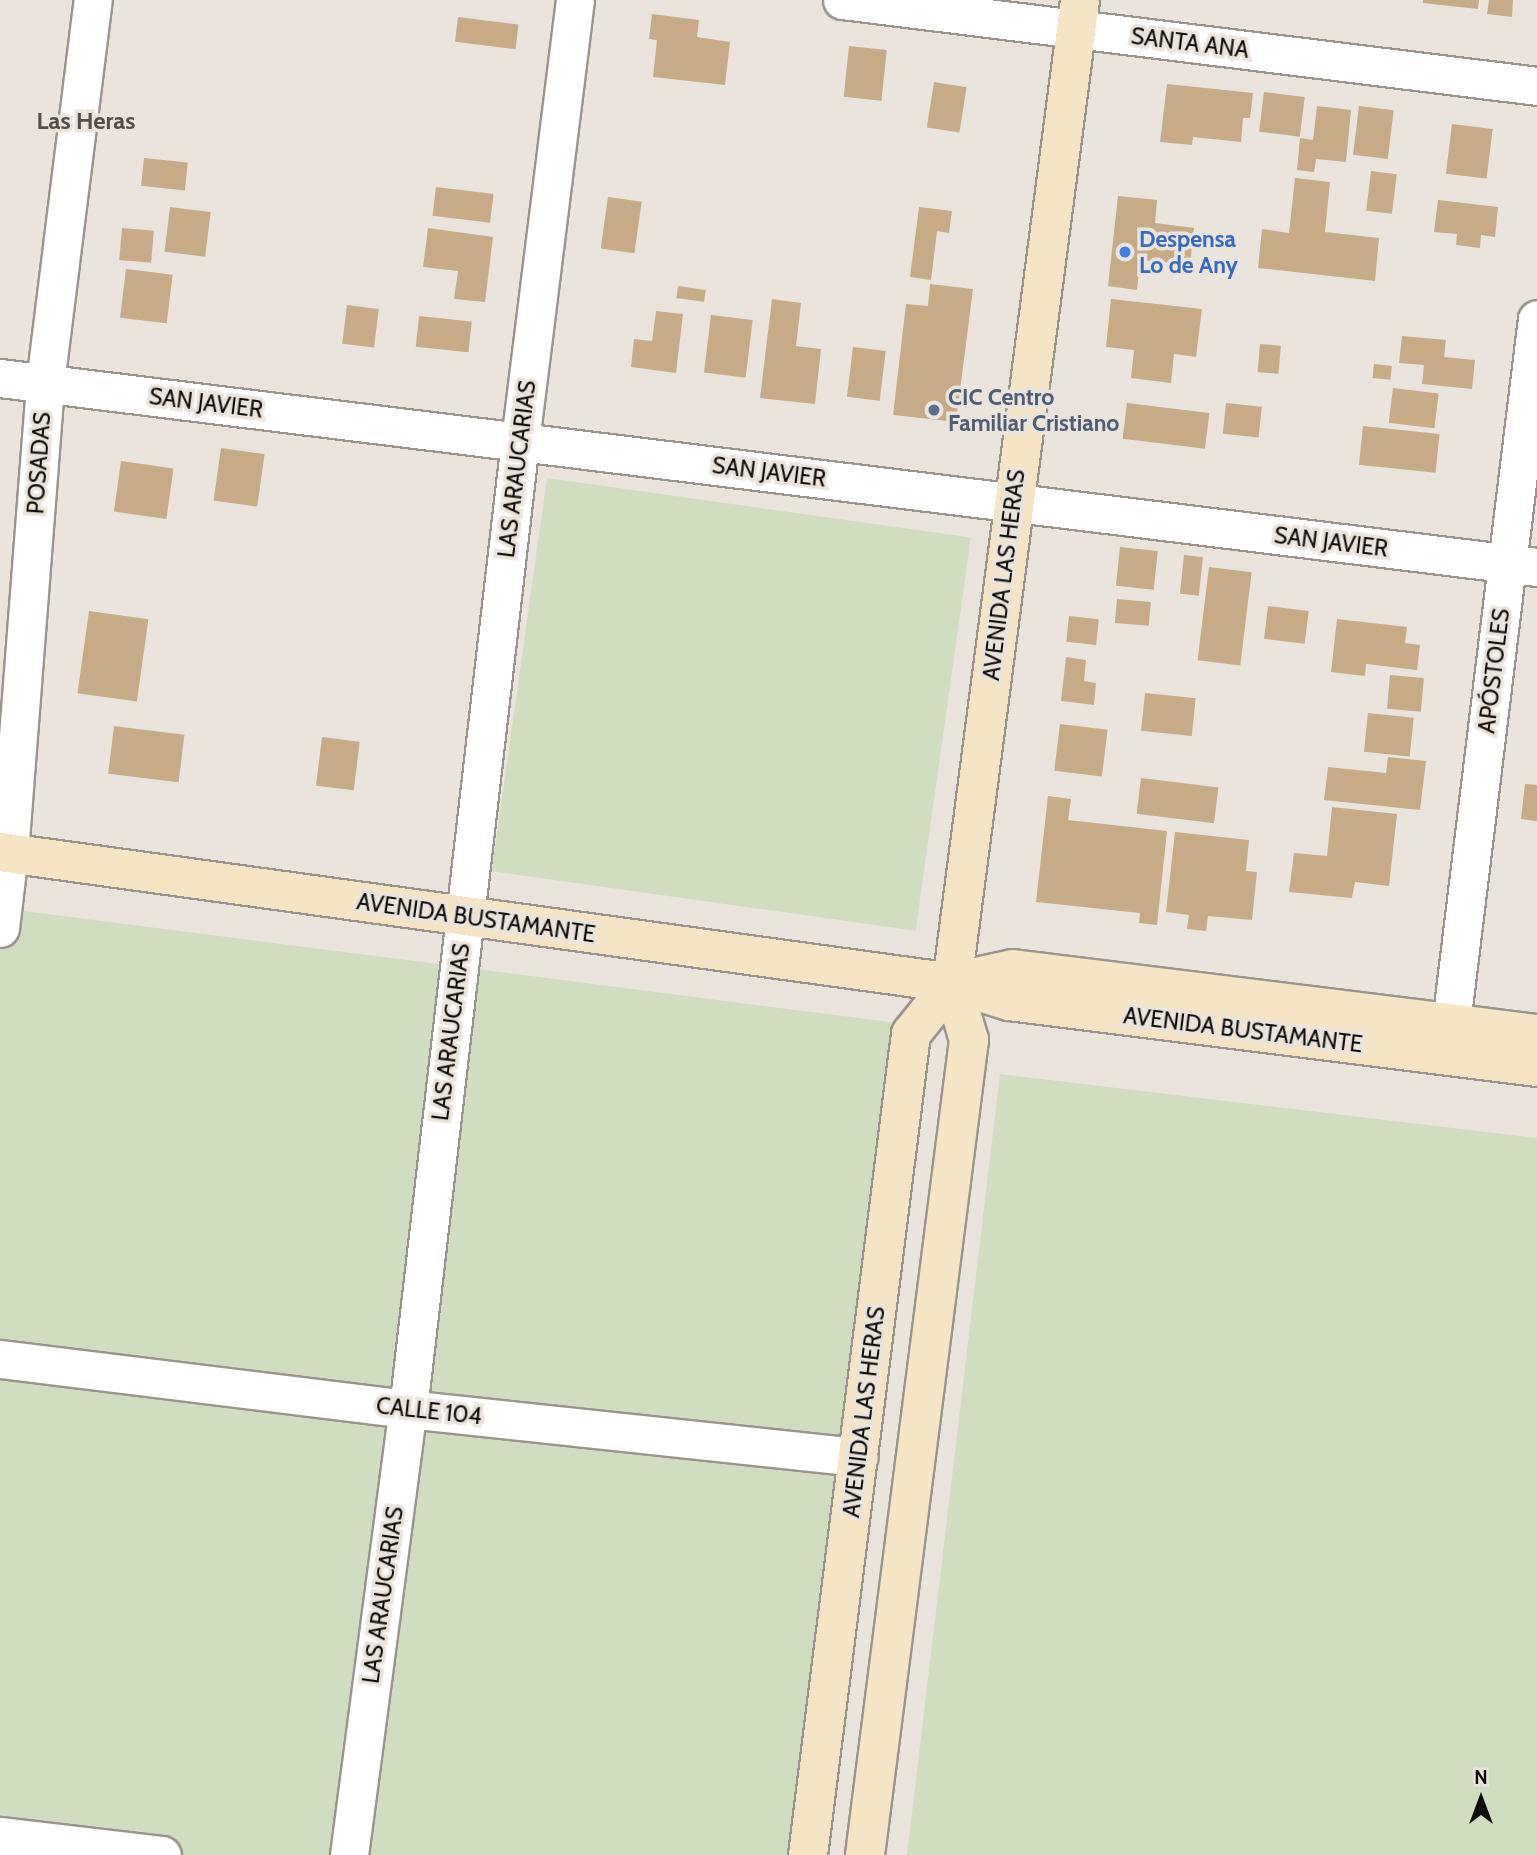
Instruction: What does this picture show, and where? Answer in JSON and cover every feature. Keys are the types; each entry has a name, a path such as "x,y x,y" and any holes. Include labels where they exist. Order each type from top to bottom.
{"main road":[{"name":"AVENIDA LAS HERAS","path":"865,1855 969,1040 952,983 1078,14"},
{"name":"AVENIDA BUSTAMANTE","path":"5,853 952,983 1009,1001 1537,1067"},
{"name":"AVENIDA BUSTAMANTE","path":"952,983 1013,970 1537,1034"},
{"name":"AVENIDA LAS HERAS","path":"808,1855 911,1034 952,983"}],"street":[{"name":"POSADAS","path":"0,928 45,383 93,0"},
{"name":"LAS ARAUCARIAS","path":"349,1855 408,1409 520,441 575,0"},
{"name":"SANTA ANA","path":"842,0 1078,14 1537,86"},
{"name":"APÓSTOLES","path":"1451,1023 1522,565 1537,319"},
{"name":"SAN JAVIER","path":"0,378 1522,565"},
{"name":"CALLE 104","path":"0,1359 408,1409 858,1457"},
{"path":"0,1836 162,1855"}],"green space":[{"path":"547,478 971,538 916,931 492,871"},
{"path":"0,908 913,1025 810,1855 0,1855"},
{"path":"1000,1074 1537,1138 1537,1855 907,1855"}],"building":[{"path":"1423,0 1479,0 1478,9 1423,3"},
{"path":"1489,0 1513,0 1512,17 1487,14"},
{"path":"652,14 699,20 697,37 730,42 725,85 653,77 657,40 649,39"},
{"path":"458,17 519,24 515,49 455,42"},
{"path":"849,46 887,50 881,101 844,97"},
{"path":"934,82 967,87 959,133 927,127"},
{"path":"1167,84 1253,93 1250,118 1243,118 1241,142 1193,137 1192,145 1160,142"},
{"path":"1264,92 1305,97 1300,137 1259,132"},
{"path":"1317,106 1351,110 1346,162 1316,159 1314,172 1297,170 1300,138 1313,140"},
{"path":"1359,106 1394,110 1388,159 1353,155"},
{"path":"1452,124 1493,129 1487,179 1446,174"},
{"path":"144,158 188,163 185,190 141,186"},
{"path":"1371,171 1397,174 1392,214 1366,211"},
{"path":"1295,178 1330,182 1325,232 1379,238 1375,281 1258,268 1262,229 1289,233"},
{"path":"436,187 494,194 490,223 432,216"},
{"path":"1118,196 1157,200 1155,223 1194,228 1190,265 1140,260 1137,290 1108,286"},
{"path":"608,197 642,202 634,253 601,248"},
{"path":"1438,200 1498,207 1495,237 1481,235 1480,248 1456,245 1457,234 1434,232"},
{"path":"170,207 211,212 205,257 165,252"},
{"path":"919,207 952,211 949,233 937,231 931,280 910,277"},
{"path":"122,228 154,231 151,263 119,260"},
{"path":"428,228 493,237 485,302 454,299 458,271 423,267"},
{"path":"126,269 173,275 167,323 120,318"},
{"path":"930,284 973,289 956,422 893,415 906,304 928,306"},
{"path":"678,286 706,290 704,302 676,298"},
{"path":"772,299 801,303 796,346 821,349 815,404 760,398"},
{"path":"1111,299 1202,309 1196,357 1174,354 1171,383 1131,378 1134,350 1106,347"},
{"path":"347,305 379,309 374,348 342,344"},
{"path":"656,311 683,314 676,373 631,367 634,339 652,341"},
{"path":"711,315 753,320 746,378 704,373"},
{"path":"419,316 472,322 468,352 416,347"},
{"path":"1402,336 1446,340 1444,357 1475,360 1472,389 1422,384 1424,365 1399,363"},
{"path":"1260,344 1281,346 1278,374 1258,372"},
{"path":"853,347 886,351 880,401 847,397"},
{"path":"1374,364 1392,366 1390,380 1373,378"},
{"path":"1393,388 1439,394 1434,428 1389,423"},
{"path":"1127,403 1209,413 1205,449 1123,439"},
{"path":"1226,403 1262,407 1259,438 1223,434"},
{"path":"1363,426 1440,434 1436,473 1359,465"},
{"path":"221,448 265,454 257,507 214,500"},
{"path":"121,461 173,468 166,519 114,512"},
{"path":"1120,547 1158,551 1154,590 1116,586"},
{"path":"1184,555 1203,557 1199,596 1180,594"},
{"path":"1209,567 1252,572 1240,666 1198,660"},
{"path":"1117,599 1151,602 1149,626 1115,623"},
{"path":"1268,606 1309,611 1305,644 1264,639"},
{"path":"89,611 148,619 137,702 77,693"},
{"path":"1069,616 1099,619 1096,645 1066,642"},
{"path":"1337,619 1407,627 1405,643 1420,645 1417,670 1366,664 1365,676 1331,672"},
{"path":"1066,657 1086,660 1084,681 1096,683 1094,705 1061,701"},
{"path":"1390,675 1424,678 1421,712 1387,709"},
{"path":"1145,693 1196,698 1192,736 1141,731"},
{"path":"1368,713 1414,718 1410,757 1364,752"},
{"path":"1060,724 1108,730 1102,776 1054,771"},
{"path":"114,726 184,735 179,782 108,774"},
{"path":"322,737 360,742 354,790 316,786"},
{"path":"1388,757 1426,761 1420,810 1324,800 1328,767 1386,773"},
{"path":"1141,778 1218,788 1214,823 1137,814"},
{"path":"1525,784 1537,785 1537,821 1521,819"},
{"path":"1048,796 1071,799 1068,820 1167,831 1157,925 1139,923 1140,913 1036,902"},
{"path":"1332,807 1397,814 1389,886 1355,882 1352,898 1289,892 1294,853 1327,856"},
{"path":"1175,832 1249,840 1246,871 1257,872 1252,920 1208,916 1206,931 1187,929 1189,915 1166,912"}],"place":[{"name":"Despensa Lo de Any","path":"1125,252"},
{"name":"CIC Centro Familiar Cristiano","path":"934,410"}],"district":[{"name":"Las Heras","path":"86,121"}]}
